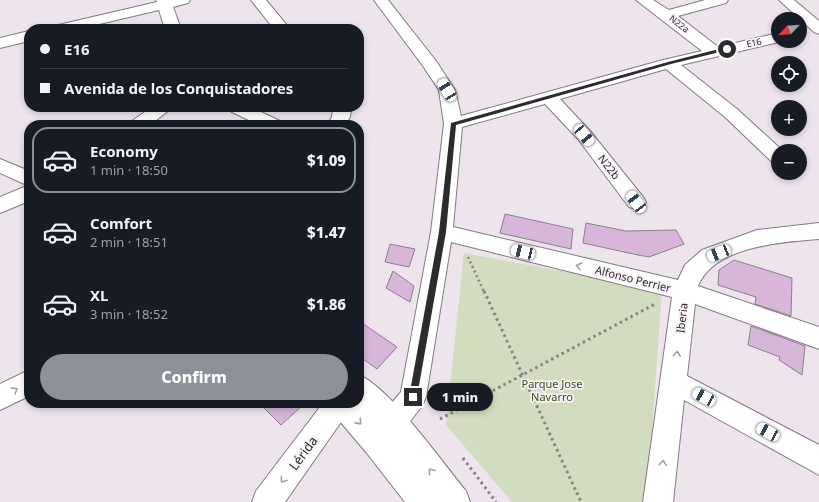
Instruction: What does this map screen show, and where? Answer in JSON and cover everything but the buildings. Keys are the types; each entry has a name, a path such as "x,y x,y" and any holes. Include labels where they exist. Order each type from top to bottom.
{"street":[{"path":"78,24 164,2 182,0"},
{"path":"258,0 278,24"},
{"path":"381,0 430,64 447,90 453,124 442,232 413,397 385,432"},
{"name":"N22a","path":"643,0 667,15 714,52"},
{"path":"667,15 721,0"},
{"path":"786,0 819,29"},
{"path":"164,2 171,24"},
{"path":"807,32 819,29"},
{"path":"0,42 24,37"},
{"name":"E16","path":"453,124 670,63 771,40"},
{"path":"670,63 736,117 771,150"},
{"name":"N22b","path":"548,97 588,140 636,202"},
{"path":"145,120 157,112"},
{"path":"247,112 263,120"},
{"path":"0,164 24,176"},
{"path":"0,206 24,194"},
{"name":"Iberia","path":"658,502 685,291 693,271 710,256 757,238 819,231"},
{"name":"Alfonso Perrier","path":"442,232 685,291 819,338"},
{"path":"674,382 819,460"},
{"path":"0,398 24,385"},
{"path":"364,396 424,502"},
{"name":"Lérida","path":"267,502 336,408"},
{"path":"348,408 385,432 455,502"}],"path":[{"path":"467,255 581,502"},
{"path":"440,419 656,304"},
{"path":"463,458 496,502"}],"green space":[{"name":"Parque Jose Navarro","path":"464,253 662,290 647,502 512,502 446,425"}],"route":[{"path":"413,397 442,232 453,124 670,63 727,49"}]}
